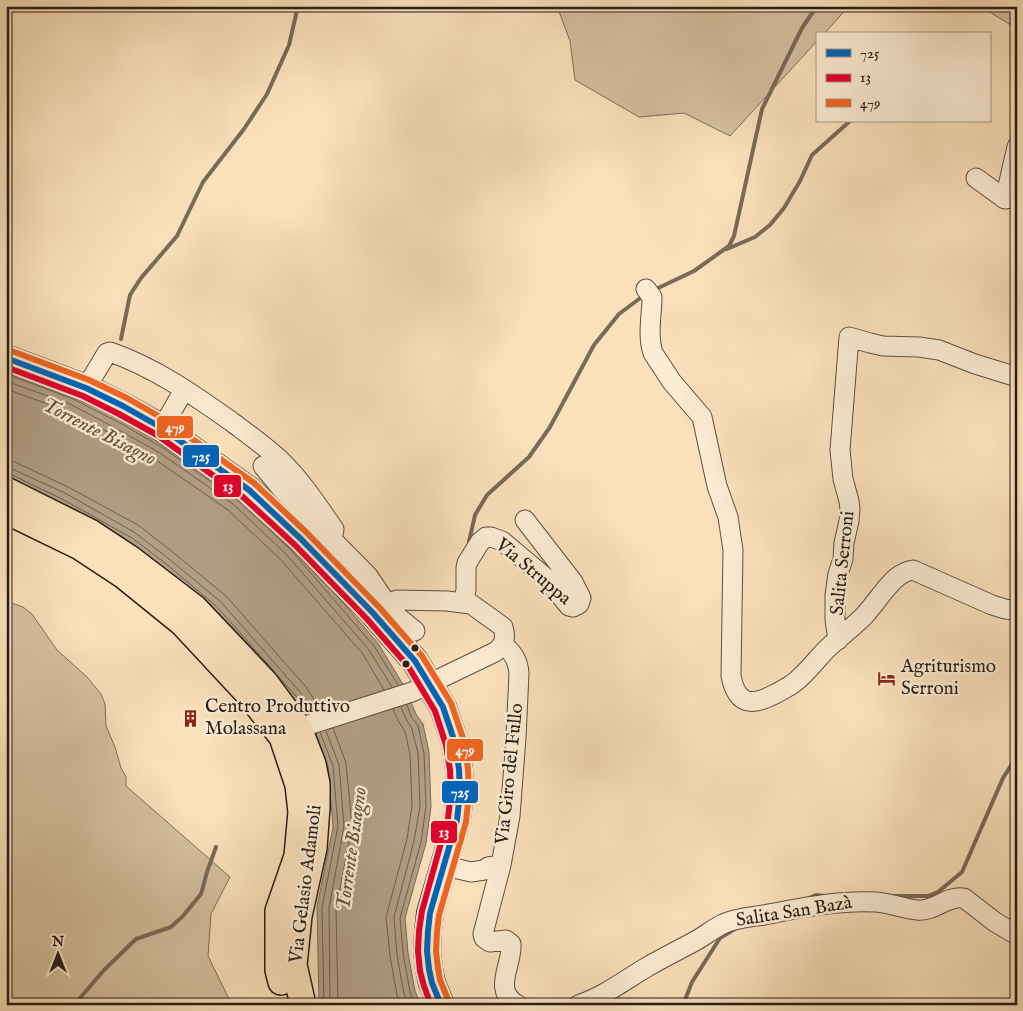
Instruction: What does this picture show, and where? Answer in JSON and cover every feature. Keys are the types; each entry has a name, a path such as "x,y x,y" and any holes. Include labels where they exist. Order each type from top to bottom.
{"main road":[{"path":"6,358 86,388 162,428 249,490 301,539 334,547 380,608 415,661 421,687 443,707 455,743 459,769 458,820 430,913 427,951 432,983 441,1005"},
{"name":"Via Gelasio Adamoli","path":"6,490 90,532 131,558 195,608 265,682 302,727 317,784 314,848 299,916 294,965 303,1005"},
{"name":"Via Gelasio Adamoli","path":"6,511 80,547 124,576 182,622 249,695 282,737 298,785 301,812 297,856 278,911 278,970 286,1005"}],"street":[{"path":"976,178 1011,198 1017,147"},
{"path":"649,293 651,348 672,382 702,417 717,486 728,517 733,550 731,676 735,691 744,700 752,702 770,697 794,683 830,646 864,616 896,578 908,571 913,570 992,605 1017,611"},
{"name":"Salita Serroni","path":"838,640 835,620 835,595 838,574 843,559 850,509 843,478 840,450 849,337 883,346 919,347 939,350 1017,377"},
{"path":"86,388 107,353 110,352 140,364 210,406 253,437 272,464 305,488 334,547"},
{"path":"162,428 184,390"},
{"path":"272,464 276,481 334,547"},
{"name":"Via Struppa","path":"463,603 466,590 467,564 480,542 486,537 492,537 502,541 546,578 569,606 573,607 578,604 581,598 573,582 525,520"},
{"path":"302,727 421,687 495,652 504,644 503,627 471,604 447,601 397,600 380,608"},
{"path":"380,608 394,614 415,631"},
{"name":"Via Giro del Fullo","path":"504,644 513,654 518,665 519,682 510,816 501,865 484,930 484,938 494,942 506,940 511,944 512,951 505,974 505,986 511,1000 518,1005"},
{"name":"Via Giro del Fullo","path":"445,866 471,872 501,865"},
{"name":"Salita San Bazà","path":"578,1005 607,992 725,923 828,903 878,902 923,910 933,908 958,897 964,898 995,922 1017,935"}],"shaded area":[{"path":"557,6 849,6 826,32 816,32 816,42 730,136 684,113 639,117 575,80 570,41"},
{"path":"980,6 1017,6 1017,26 1014,27"},
{"path":"6,601 23,607 32,614 57,650 87,677 101,694 105,704 106,726 126,777 126,786 230,877 211,914 208,956 232,1005 6,1005"}],"water":[{"name":"Torrente Bisagno","path":"6,369 75,394 166,444 240,496 294,546 378,643 404,686 416,714 423,724 429,752 431,807 426,843 405,918 408,953 415,991 421,1005 319,1005 317,907 333,827 328,767 316,734 292,699 162,567 129,542 59,503 6,478"}],"waterway":[{"path":"121,339 130,295 141,278 177,236 203,182 244,129 267,94 289,45 298,6"},
{"path":"654,290 694,271 729,246 734,236 762,109 802,28 817,6"},
{"path":"727,249 755,237 770,225 784,208 800,181 812,155 849,122"},
{"path":"469,542 475,515 487,495 529,457 550,427 594,345 619,314 643,296"},
{"path":"891,896 928,896 938,892 962,872 1003,778 1017,756"},
{"path":"74,1005 104,970 136,939 171,927 183,916 201,894 216,847"},
{"path":"809,898 816,895 824,896"},
{"path":"683,1005 692,982 720,938 738,927"}],"transit line":[{"name":"479","path":"9,350 89,380 127,398 167,421 254,483 307,533 379,607 422,656 451,703 464,741 468,769 469,793 466,822 439,915 437,932 436,951 440,980 449,1002"},
{"name":"725","path":"6,358 86,388 123,406 162,428 249,490 301,539 373,613 415,661 443,707 455,743 459,769 460,793 457,820 430,913 428,931 427,951 429,969 432,983 441,1005"},
{"name":"13","path":"6,367 83,396 119,414 157,435 243,497 295,545 367,619 408,666 435,711 446,745 450,770 451,793 448,818 422,911 419,931 420,971 431,1005"}],"place":[{"name":"Agriturismo Serroni","path":"887,678"},
{"name":"Centro Produttivo Molassana","path":"191,718"}]}
